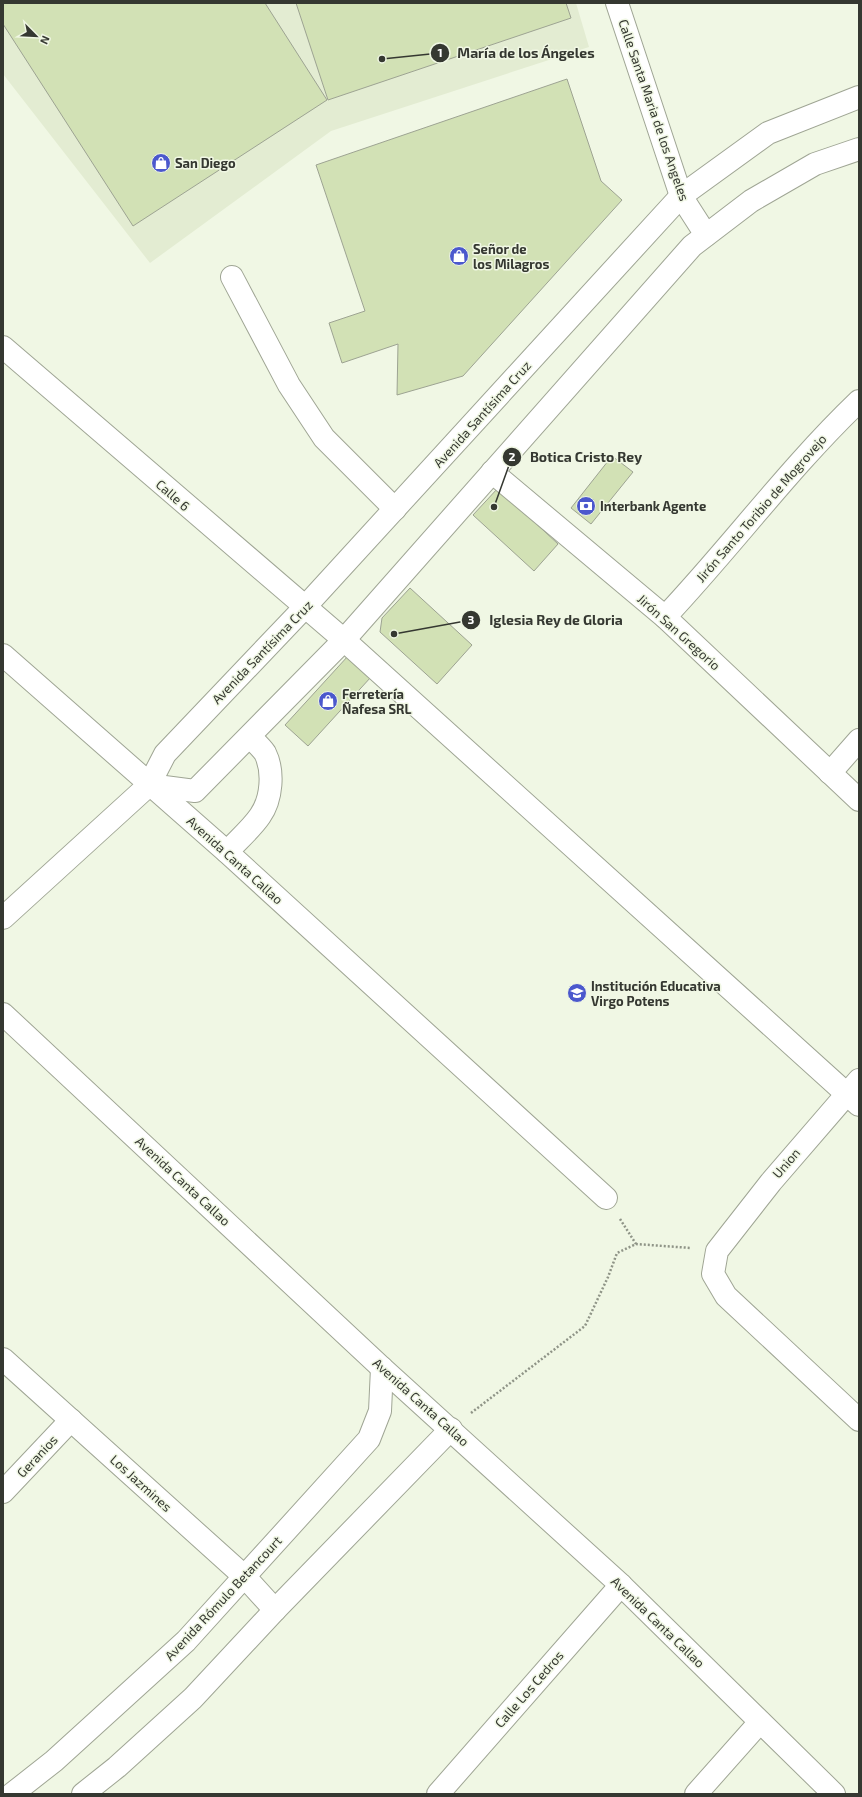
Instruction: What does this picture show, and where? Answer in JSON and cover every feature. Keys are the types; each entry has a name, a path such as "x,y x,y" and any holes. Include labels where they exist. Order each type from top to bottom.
{"street":[{"name":"Calle Santa Maria de los Angeles","path":"616,3 681,196 706,235"},
{"name":"Avenida Santísima Cruz","path":"3,918 149,784 166,754 304,608 681,196 768,133 859,97"},
{"path":"149,784 195,791 250,737 344,640 692,246 751,201 815,164 859,149"},
{"path":"232,277 289,385 324,438 395,509"},
{"name":"Calle 6","path":"3,347 304,608 344,640 855,1093"},
{"name":"Jirón Santo Toribio de Mogrovejo","path":"665,617 700,580 830,430 859,401"},
{"name":"Jirón San Gregorio","path":"492,472 665,617 859,800"},
{"name":"Avenida Canta Callao","path":"3,655 227,852 606,1198"},
{"path":"227,852 260,816 267,802 270,786 270,768 264,753 250,737"},
{"path":"830,773 859,740"},
{"name":"Avenida Canta Callao","path":"3,1014 382,1368 451,1429 621,1585 834,1794"},
{"name":"Union","path":"717,1251 771,1182 855,1093"},
{"path":"717,1251 713,1274 726,1296 859,1420"},
{"name":"Los Jazmines","path":"3,1359 245,1577 275,1610"},
{"name":"Avenida Rómulo Betancourt","path":"12,1794 54,1761 186,1641 369,1439 380,1411 382,1368"},
{"name":"Geranios","path":"3,1492 71,1420"},
{"path":"83,1794 117,1767 193,1698 275,1610 451,1429"},
{"name":"Calle Los Cedros","path":"438,1794 621,1585"},
{"path":"696,1794 760,1722"}],"path":[{"path":"451,1429 585,1326 608,1277 617,1253 636,1244 717,1251"}],"shaded area":[{"path":"3,3 576,3 589,47 331,131 150,263 3,74"}],"building":[{"name":"San Diego","path":"3,3 265,3 327,100 133,226 3,24"},
{"path":"296,3 566,3 571,18 328,100"},
{"name":"Señor de los Milagros","path":"567,79 601,181 622,200 463,376 397,395 398,344 342,363 329,323 365,311 316,165"},
{"path":"612,456 633,472 591,524 571,508"},
{"path":"498,488 558,544 534,571 473,515"},
{"path":"410,588 472,645 437,684 380,632 382,618"},
{"name":"Ferretería Ñafesa SRL","path":"348,656 371,677 308,746 285,725"}],"place":[{"name":"María de los Ángeles","path":"382,59"},
{"name":"San Diego","path":"161,163"},
{"name":"Señor de los Milagros","path":"459,256"},
{"name":"Interbank Agente","path":"586,506"},
{"name":"Botica Cristo Rey","path":"494,507"},
{"name":"Iglesia Rey de Gloria","path":"394,634"},
{"name":"Ferretería Ñafesa SRL","path":"328,701"},
{"name":"Institución Educativa Virgo Potens","path":"577,993"}]}
